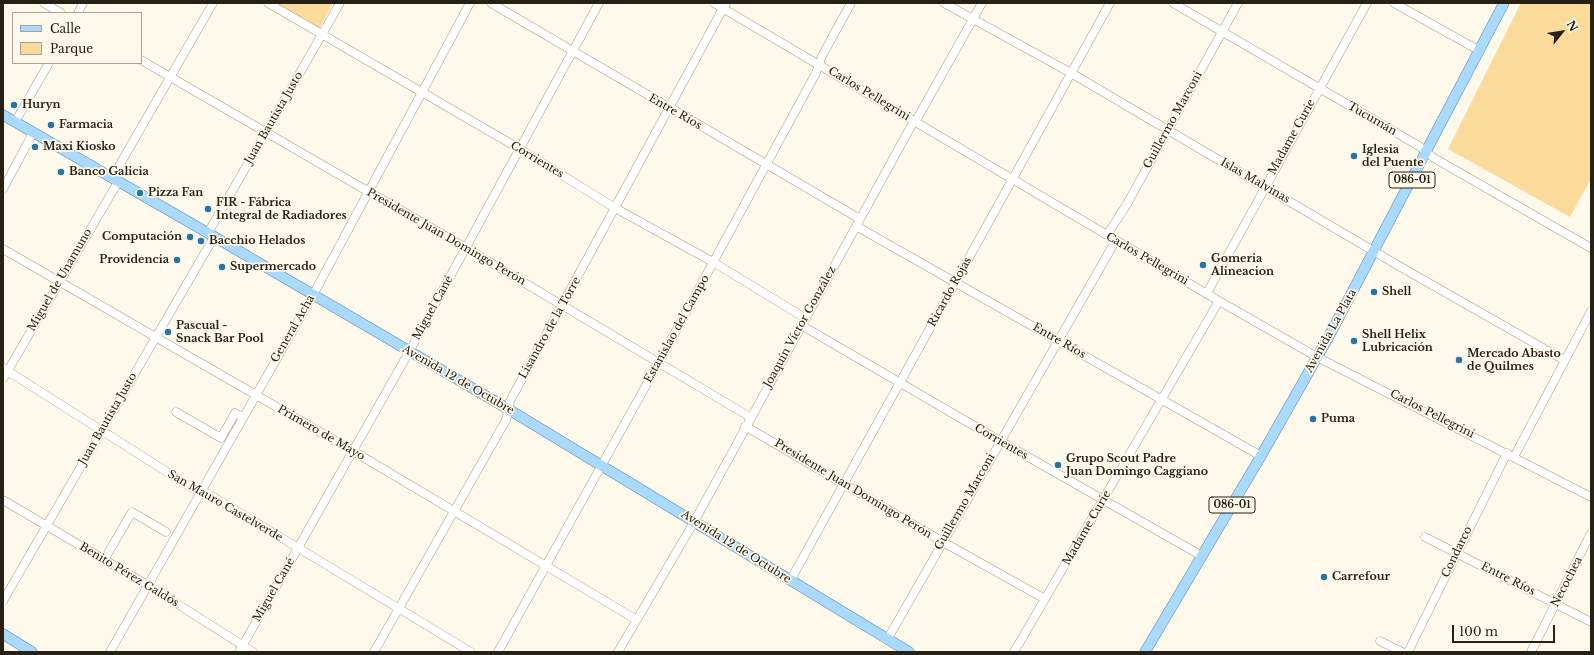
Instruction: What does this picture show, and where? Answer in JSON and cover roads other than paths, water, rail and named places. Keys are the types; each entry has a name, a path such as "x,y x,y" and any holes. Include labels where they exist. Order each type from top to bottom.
{"main road":[{"name":"Avenida La Plata","path":"1145,652 1261,456 1317,357 1427,152 1504,3"},
{"name":"Avenida 12 de Octubre","path":"3,115 508,409 905,651"},
{"path":"3,634 32,652"}],"street":[{"path":"44,3 58,12"},
{"path":"78,12 83,3"},
{"name":"Miguel de Unamuno","path":"3,379 5,370 59,282 170,77 213,3"},
{"name":"Corrientes","path":"268,3 520,149 615,208 713,262 803,322 900,383 1202,556"},
{"name":"Juan Bautista Justo","path":"3,601 156,337 266,132 340,3"},
{"name":"General Acha","path":"110,652 149,586 313,295 470,3"},
{"name":"Entre Ríos","path":"491,3 766,164 858,223 955,282 1261,456"},
{"name":"Miguel Cané","path":"241,649 409,352 599,3"},
{"name":"Carlos Pellegrini","path":"714,3 725,6 915,122 1317,357 1591,497"},
{"name":"Estanislao del Campo","path":"498,652 659,362 816,73 819,64 851,3"},
{"name":"Islas Malvinas","path":"944,3 974,18 1072,73 1374,252 1564,360"},
{"name":"Joaquín Víctor González","path":"618,652 694,522 745,426 982,3"},
{"name":"Ricardo Rojas","path":"790,581 1110,3"},
{"name":"Tucumán","path":"1173,3 1591,248"},
{"name":"Guillermo Marconi","path":"1107,235 1127,204 1166,130 1238,3"},
{"name":"Madame Curie","path":"1207,293 1367,3"},
{"path":"1394,3 1480,51"},
{"name":"Lisandro de la Torre","path":"374,652 506,420 510,401 725,6"},
{"name":"Presidente Juan Domingo Perón","path":"142,61 466,248 750,417"},
{"path":"15,122 48,64"},
{"path":"3,189 33,133"},
{"name":"Guillermo Marconi","path":"887,640 1116,240"},
{"name":"Primero de Mayo","path":"3,250 455,510 637,620"},
{"name":"Madame Curie","path":"1014,652 1220,301"},
{"name":"Condarco","path":"1408,652 1457,553 1591,311"},
{"name":"San Mauro Castelverde","path":"5,370 194,489 207,493 471,652"},
{"path":"176,412 221,438 235,413 243,418"},
{"name":"Presidente Juan Domingo Perón","path":"745,426 943,542 1045,599"},
{"name":"Benito Pérez Galdós","path":"3,500 149,586 241,649 253,652"},
{"path":"104,560 132,512 166,532"},
{"name":"Necochea","path":"1531,652 1591,533"},
{"name":"Entre Ríos","path":"1425,537 1591,622"},
{"path":"1380,641 1402,652"}],"place":[{"name":"Huryn","path":"14,105"},
{"name":"Farmacia","path":"51,125"},
{"name":"Maxi Kiosko","path":"35,147"},
{"name":"Iglesia del Puente","path":"1354,156"},
{"name":"Banco Galicia","path":"61,172"},
{"name":"Pizza Fan","path":"140,193"},
{"name":"FIR - Fábrica Integral de Radiadores","path":"208,209"},
{"name":"Computación","path":"190,237"},
{"name":"Bacchio Helados","path":"201,241"},
{"name":"Providencia","path":"177,260"},
{"name":"Gomeria Alineacion","path":"1203,265"},
{"name":"Supermercado","path":"222,267"},
{"name":"Shell","path":"1374,292"},
{"name":"Pascual - Snack Bar Pool","path":"168,332"},
{"name":"Shell Helix Lubricación","path":"1354,341"},
{"name":"Mercado Abasto de Quilmes","path":"1459,360"},
{"name":"Puma","path":"1313,419"},
{"name":"Grupo Scout Padre Juan Domingo Caggiano","path":"1058,465"},
{"name":"Carrefour","path":"1324,577"}]}
